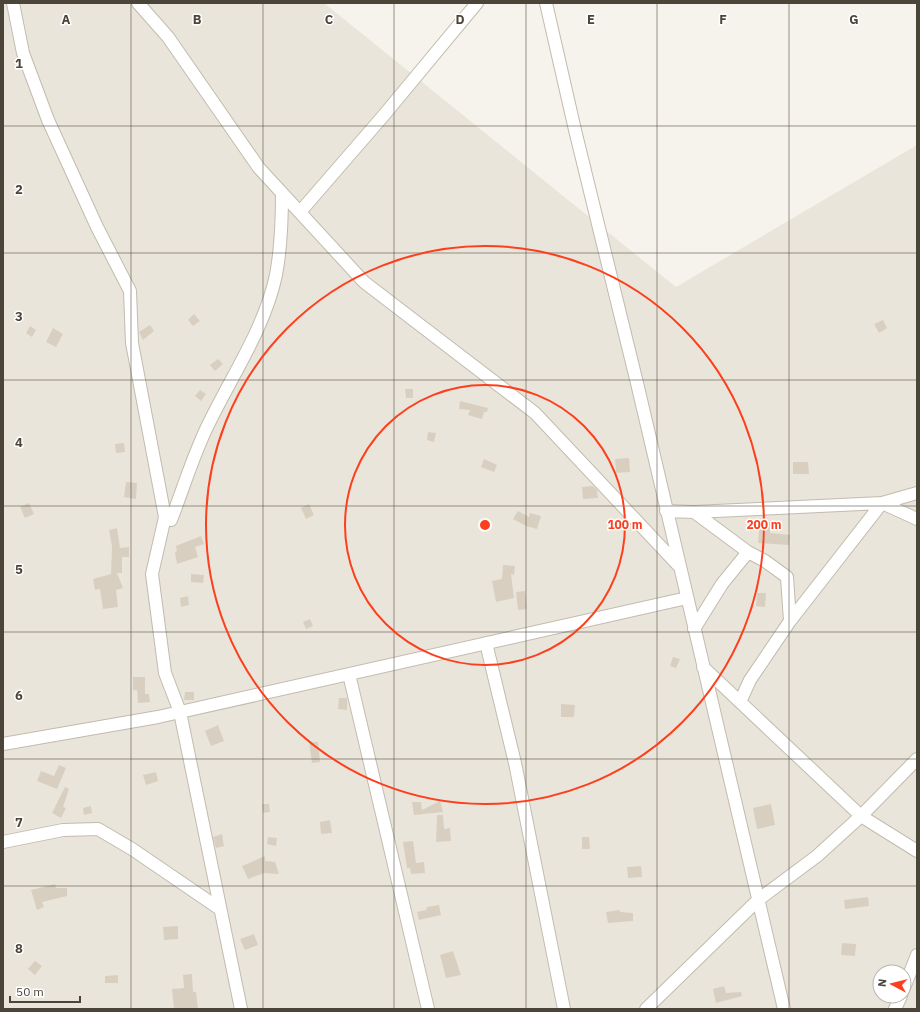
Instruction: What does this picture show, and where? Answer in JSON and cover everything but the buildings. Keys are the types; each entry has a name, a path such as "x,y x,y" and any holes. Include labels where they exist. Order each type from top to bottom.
{"street":[{"path":"13,3 23,53 48,120 97,227 130,291 132,343 165,517 152,574 165,673 180,712 241,1009"},
{"path":"138,3 168,37 259,168 364,282 535,413 679,566"},
{"path":"300,212 384,115 477,3"},
{"path":"546,3 575,130 638,384 666,511 784,1009"},
{"path":"171,520 209,422 237,372 266,305 276,275 282,226 282,193"},
{"path":"666,511 694,512 882,503 917,492"},
{"path":"882,503 917,519"},
{"path":"740,702 750,680 790,621 882,503"},
{"path":"694,512 748,552 765,561 787,577 790,621"},
{"path":"694,629 722,584 748,552"},
{"path":"3,744 180,712 687,598"},
{"path":"486,643 514,763 564,1009"},
{"path":"703,667 861,816 917,851"},
{"path":"349,674 428,1009"},
{"path":"646,1009 758,900 817,856 861,816 917,759"},
{"path":"3,842 63,830 98,829 132,849 220,909"},
{"path":"912,968 917,955"}],"shaded area":[{"path":"3,3 324,3 676,287 917,145 917,1009 3,1009"}]}
